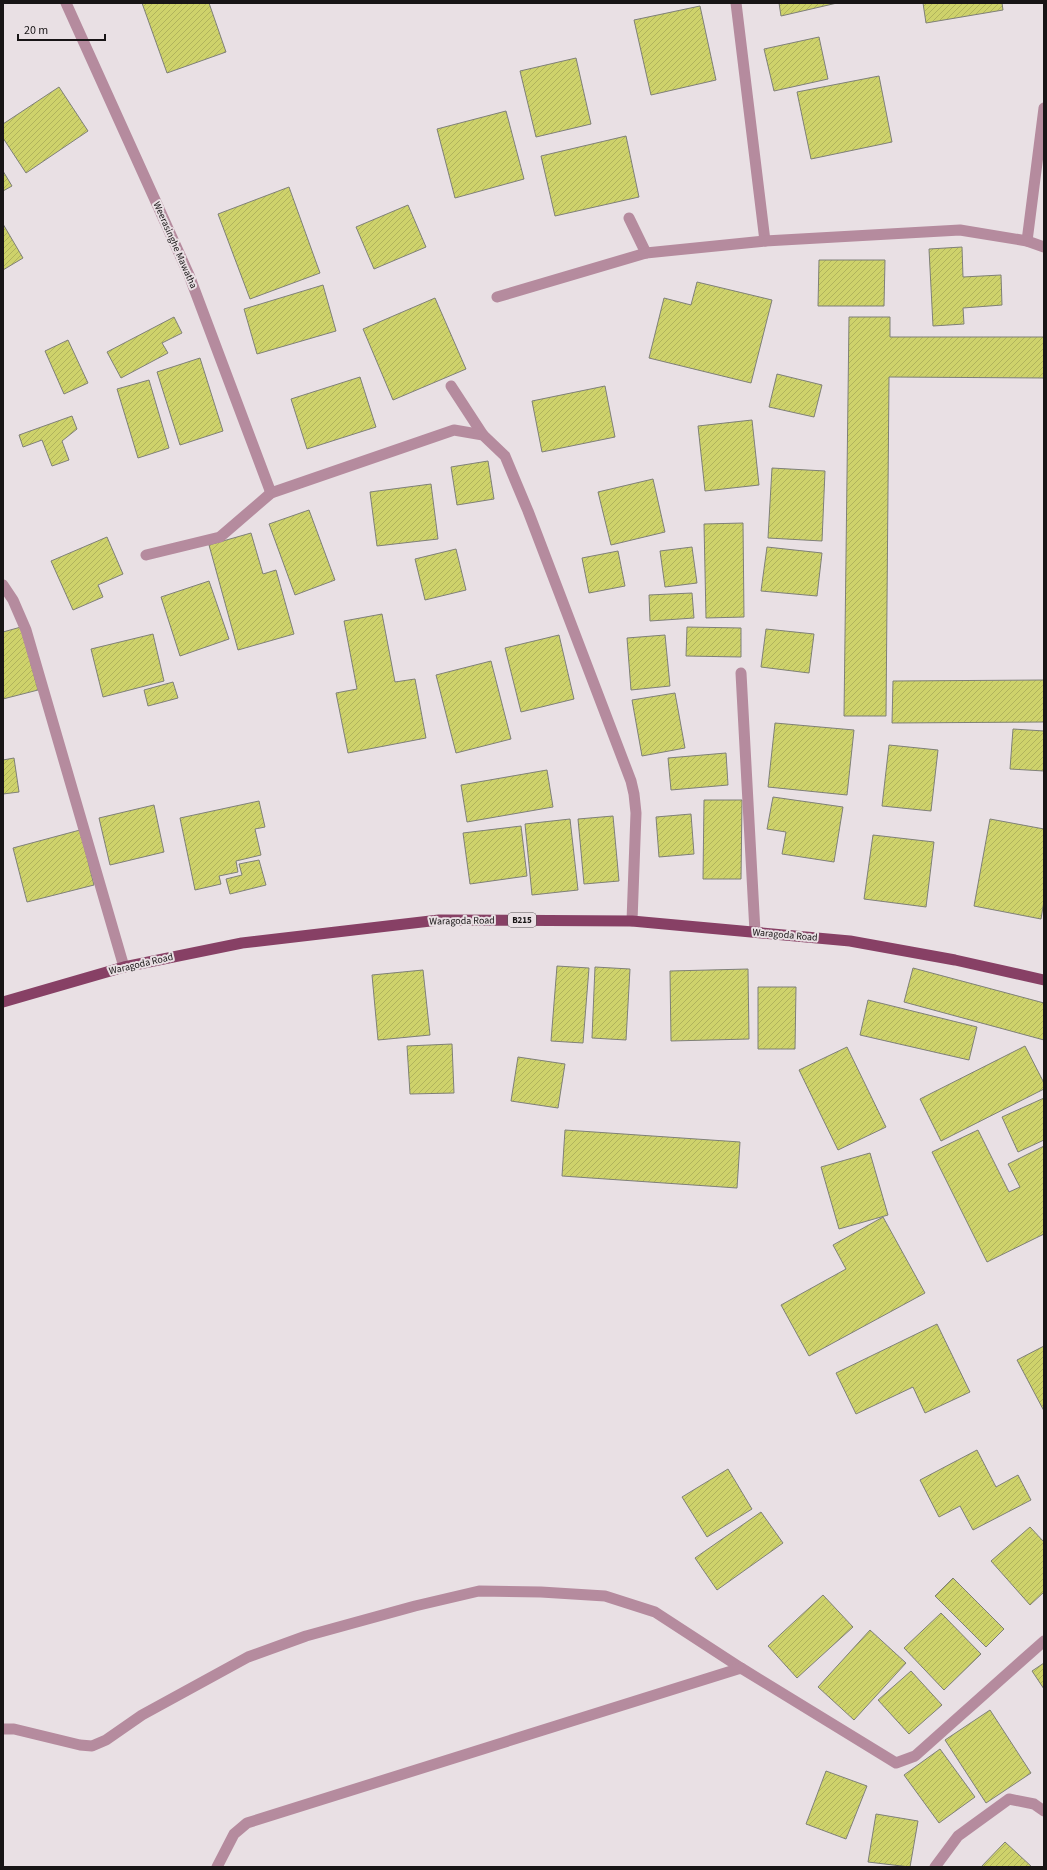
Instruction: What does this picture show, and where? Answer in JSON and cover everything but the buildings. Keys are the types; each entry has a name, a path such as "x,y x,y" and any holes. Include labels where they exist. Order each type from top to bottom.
{"main road":[{"name":"Waragoda Road","path":"3,1002 124,967 242,942 439,920 632,921 850,941 955,960 1044,980"}],"street":[{"name":"Weerasinghe Mawatha","path":"66,3 189,275 271,492"},
{"path":"736,3 765,241"},
{"path":"1027,241 1044,108"},
{"path":"630,218 646,253"},
{"path":"497,297 646,253 765,241 960,230 1027,241 1044,247"},
{"path":"451,386 483,435 505,456 528,511 631,781 636,813 632,921"},
{"path":"146,555 220,537 271,492 454,430 483,435"},
{"path":"3,585 13,600 26,630 124,967"},
{"path":"741,673 755,932"},
{"path":"3,1729 14,1729 80,1745 92,1746 106,1740 142,1715 248,1657 306,1636 415,1606 479,1591 541,1592 605,1596 655,1612 741,1668 896,1763 915,1756 1044,1641"},
{"path":"216,1867 234,1834 247,1824 741,1668"},
{"path":"934,1867 958,1836 1009,1799 1034,1804 1044,1811"}]}
